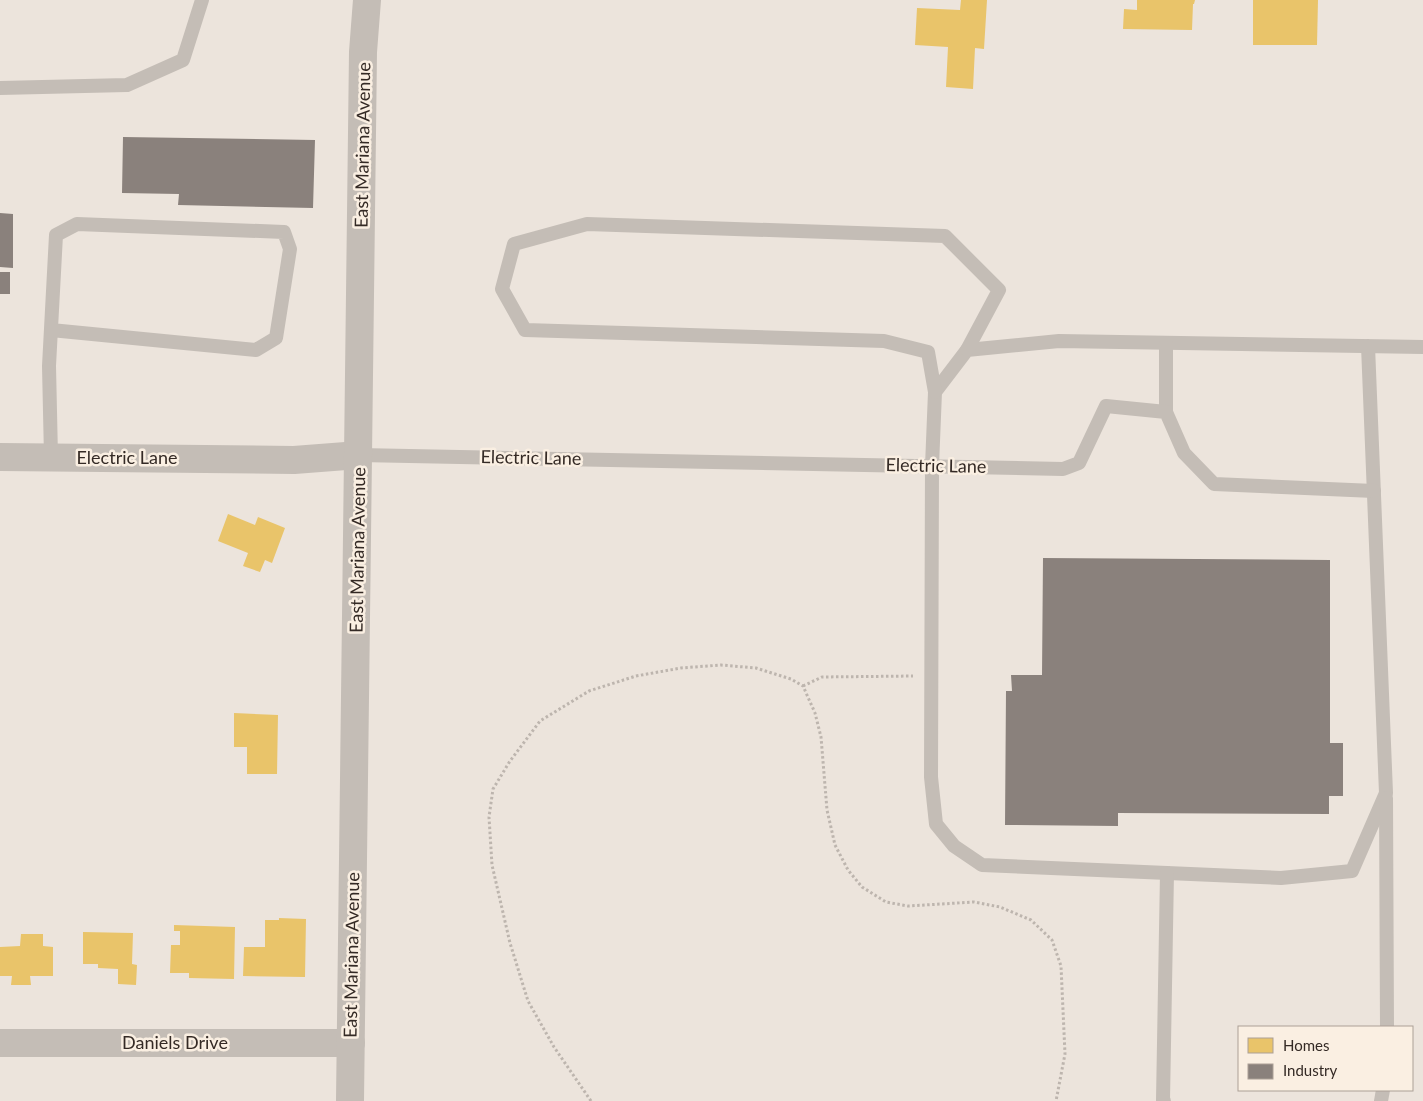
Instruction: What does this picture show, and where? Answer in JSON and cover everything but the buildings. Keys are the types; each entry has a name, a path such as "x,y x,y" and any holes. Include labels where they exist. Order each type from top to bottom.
{"street":[{"name":"East Mariana Avenue","path":"350,1101 364,52 367,0"},
{"name":"Electric Lane","path":"0,457 294,460 359,455"},
{"name":"Daniels Drive","path":"0,1043 351,1043"}],"lane":[{"path":"0,88 127,85 183,60 202,0"},
{"path":"51,330 256,350 276,338 290,249 284,232 77,224 56,235 49,366 51,458"},
{"path":"935,392 967,350 999,290 945,236 587,224 514,244 502,289 526,330 884,340 928,352 935,392 932,466 931,777 936,824 954,846 982,865 1282,878 1352,871 1386,793"},
{"path":"967,350 1059,341 1423,347"},
{"path":"1166,343 1166,412 1184,453 1214,484 1374,491"},
{"path":"1368,346 1386,793 1387,1026"},
{"name":"Electric Lane","path":"359,455 1063,468 1079,463 1106,406 1166,412"},
{"path":"1164,1101 1167,873"}],"path":[{"path":"591,1101 554,1047 528,1002 510,943 492,864 489,818 493,789 510,760 540,721 589,691 636,676 681,668 721,665 756,668 791,679 803,686 815,713 821,737 827,810 835,845 848,870 862,887 886,902 908,906 974,902 1000,907 1031,920 1052,940 1061,966 1065,1054 1056,1101"},
{"path":"803,686 822,677 932,676"}]}
